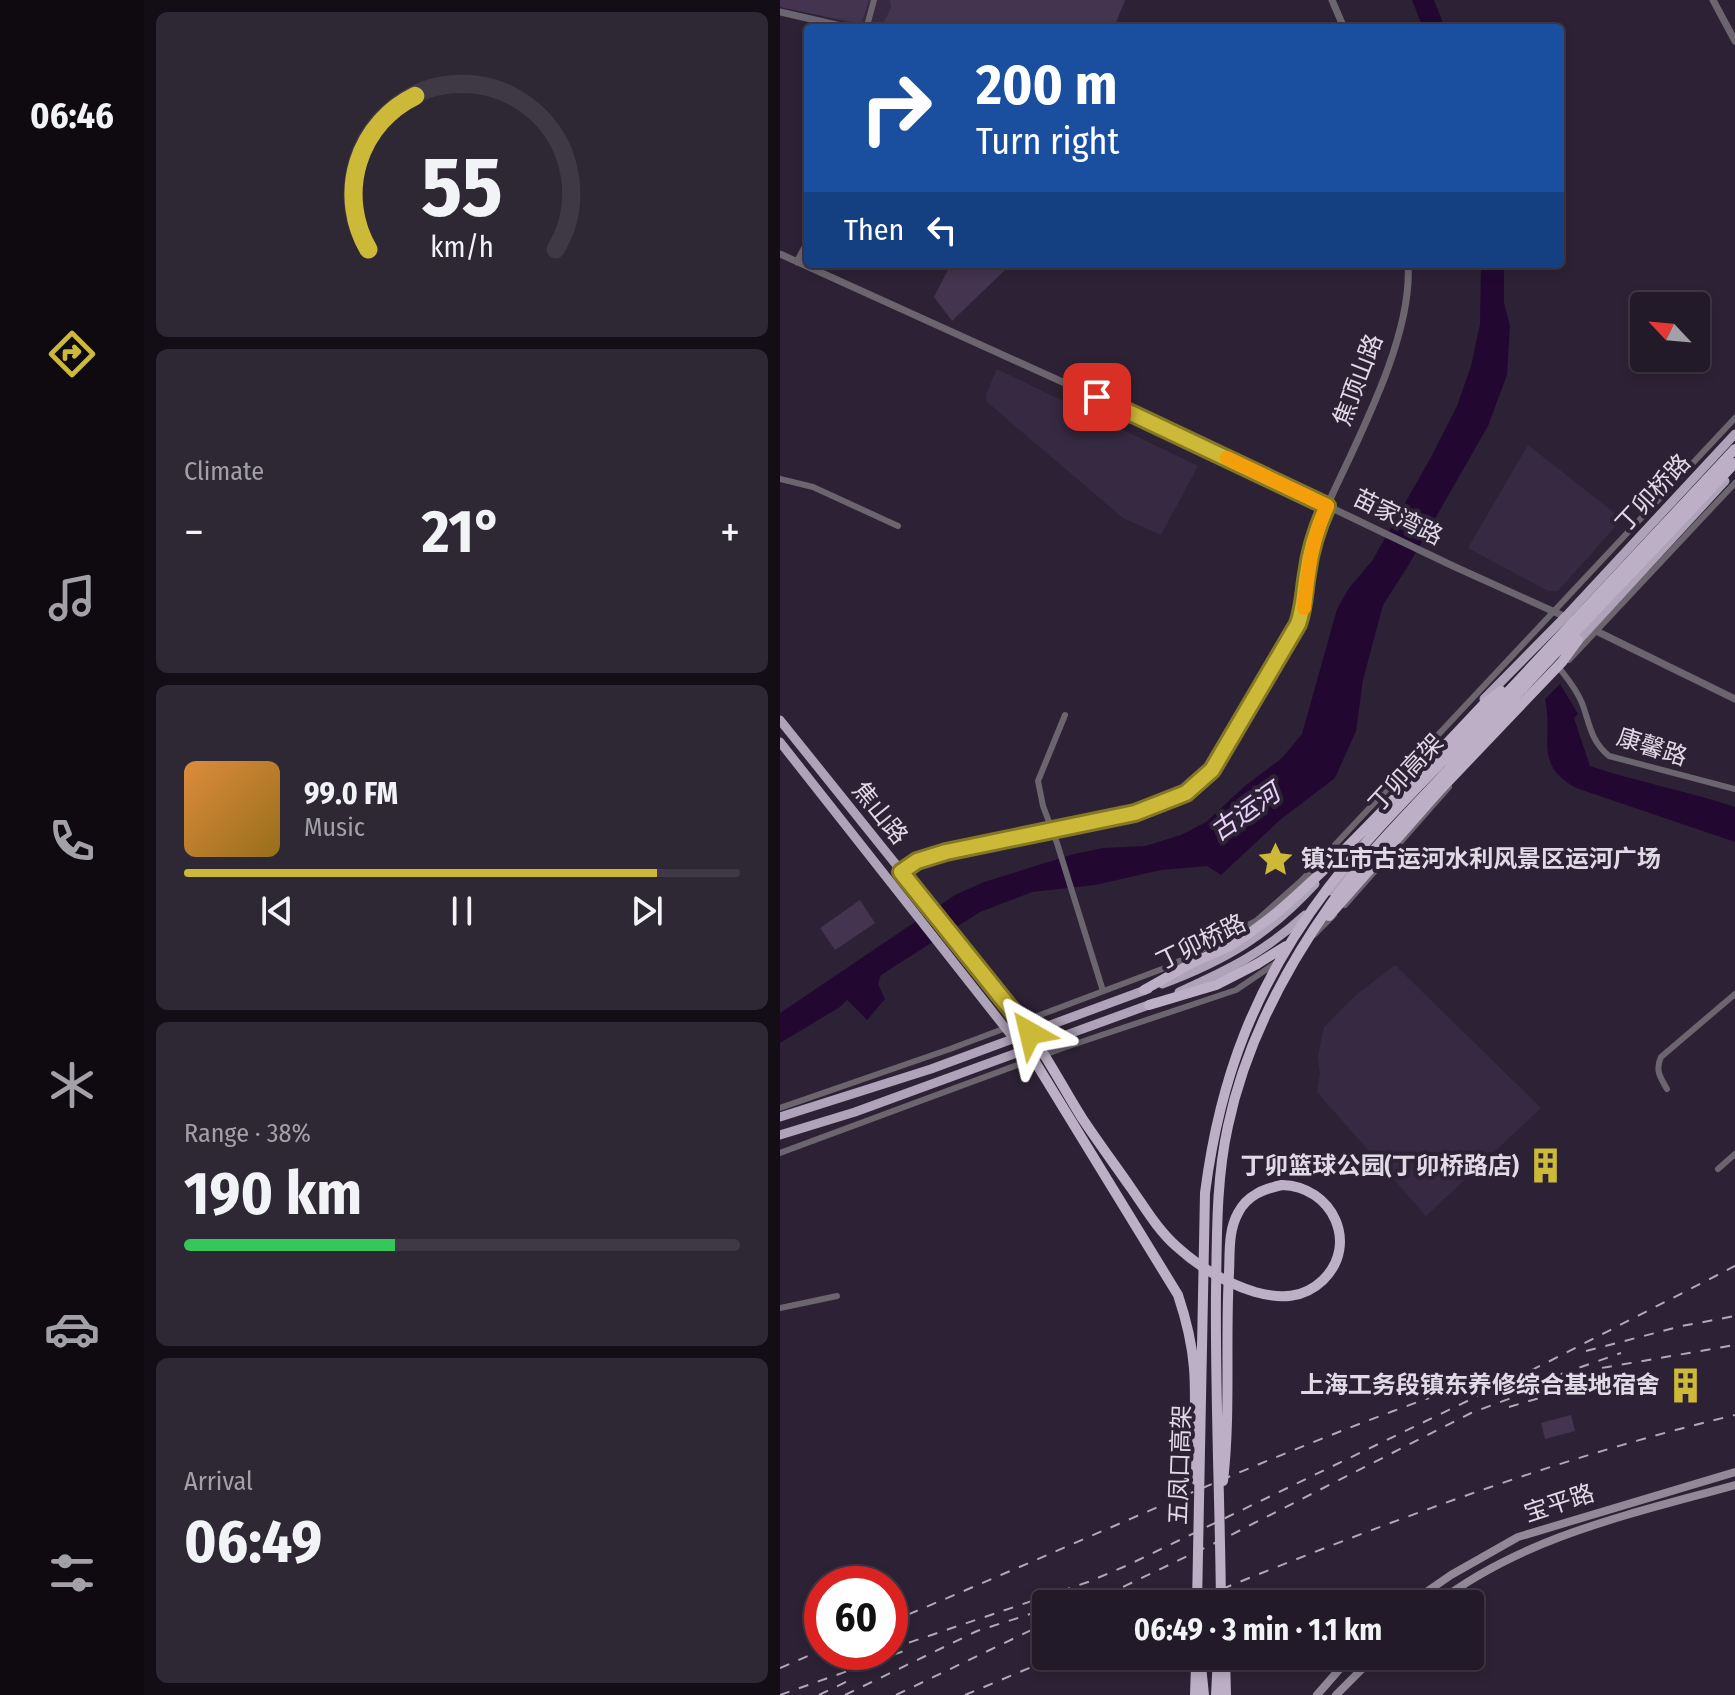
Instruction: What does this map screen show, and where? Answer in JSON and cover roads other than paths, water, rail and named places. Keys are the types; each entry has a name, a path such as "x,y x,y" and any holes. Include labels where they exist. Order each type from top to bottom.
{"highway":[{"name":"丁卯高架","path":"1215,1330 1219,1194 1227,1127 1245,1061 1299,952 1362,857 1533,664 1735,449"},
{"name":"丁卯高架","path":"1203,1327 1205,1193 1227,1077 1247,1027 1286,950 1328,888 1362,857 1600,609 1735,463"},
{"path":"1149,1005 1216,985 1257,964 1328,916 1440,790 1562,662 1600,609"},
{"path":"1144,990 1230,946 1264,925 1293,901 1388,807 1484,704 1533,664"},
{"path":"1038,1045 1082,1118 1157,1225 1175,1245 1203,1266 1238,1286 1269,1296 1302,1294 1330,1272 1338,1257 1341,1241 1339,1227 1321,1198 1297,1185 1263,1189 1238,1212 1231,1232 1228,1301 1228,1443 1220,1506"},
{"path":"1022,1050 1034,1060 1178,1295 1188,1326 1194,1368 1193,1457 1199,1509"},
{"name":"五凤口高架","path":"1197,1590 1203,1327"},
{"name":"五凤口高架","path":"1215,1330 1221,1590"},
{"path":"1195,1695 1197,1670"},
{"path":"1200,1670 1204,1695"},
{"path":"1216,1695 1217,1670"},
{"path":"1225,1670 1226,1695"}],"main road":[{"name":"丁卯桥路","path":"780,1117 1014,1040 1218,960 1260,937 1306,894 1451,734 1735,434"},
{"name":"丁卯桥路","path":"780,1135 855,1112 1149,1005 1245,961 1274,944 1594,629 1612,600 1735,470"},
{"name":"焦山路","path":"780,720 1038,1045"},
{"name":"焦山路","path":"780,742 1022,1050"},
{"name":"宝平路","path":"1429,1590 1518,1537 1735,1472"},
{"name":"宝平路","path":"1454,1590 1523,1550 1583,1529 1735,1485"},
{"path":"1317,1695 1339,1670"},
{"path":"1336,1695 1361,1670"}],"street":[{"path":"868,24 874,0"},
{"path":"1332,0 1342,24"},
{"path":"1713,0 1735,41"},
{"path":"780,12 832,24"},
{"path":"797,262 804,249"},
{"name":"苗家湾路","path":"780,254 804,265"},
{"name":"苗家湾路","path":"810,268 1555,610 1735,699"},
{"name":"焦顶山路","path":"1327,506 1381,388 1404,309 1408,268"},
{"path":"780,1108 1170,966 1256,921 1302,880 1735,418"},
{"path":"780,479 813,487 898,526"},
{"path":"780,1153 1236,990 1306,943 1357,893 1492,739 1594,629 1735,483"},
{"path":"901,872 917,861 946,852 1151,809 1186,793 1212,770 1298,624 1304,607 1306,574 1314,537 1327,506"},
{"name":"康馨路","path":"1560,669 1583,705 1590,734 1598,747 1609,756 1735,789"},
{"path":"1065,715 1038,781 1043,806 1103,991"},
{"path":"1667,1089 1658,1074 1657,1065 1661,1057 1735,994"},
{"path":"1718,1169 1735,1154"},
{"path":"780,1308 837,1296"}],"water":[{"path":"1412,0 1434,0 1443,24 1421,24"},
{"name":"古运河","path":"1481,268 1504,268 1504,303 1510,326 1507,375 1488,426 1383,605 1363,680 1356,731 1335,778 1280,820 1221,875 1207,866 1161,870 1095,885 1032,892 980,912 881,975 878,984 885,999 867,1020 847,1000 780,1043 780,1013 955,895 984,882 1074,854 1103,848 1145,846 1181,835 1206,822 1246,785 1282,758 1302,734 1337,609 1349,588 1372,561 1457,406 1471,366 1480,324"},
{"path":"1560,684 1578,714 1574,718 1590,766 1735,807 1735,842 1576,788 1562,779 1549,759 1545,699"}],"railway":[{"path":"908,1643 1088,1582 1128,1565 1544,1364 1735,1266"},
{"path":"1586,1351 1735,1316"},
{"path":"1602,1368 1735,1345"},
{"path":"1504,1394 1621,1353"},
{"path":"908,1614 1269,1460 1501,1373"},
{"path":"1509,1407 1620,1374"},
{"path":"1116,1590 1471,1413 1519,1395"},
{"path":"1220,1590 1388,1524 1525,1475 1735,1415"},
{"path":"845,1695 977,1631 1032,1613"},
{"path":"896,1695 1032,1630"},
{"path":"780,1668 804,1658"},
{"path":"965,1695 1032,1667"},
{"path":"780,1695 850,1670"},
{"path":"819,1695 848,1681"}],"place":[{"name":"镇江市古运河水利风景区运河广场","path":"1275,859"},
{"name":"丁卯篮球公园(丁卯桥路店)","path":"1545,1166"},
{"name":"上海工务段镇东养修综合基地宿舍","path":"1686,1385"}]}
